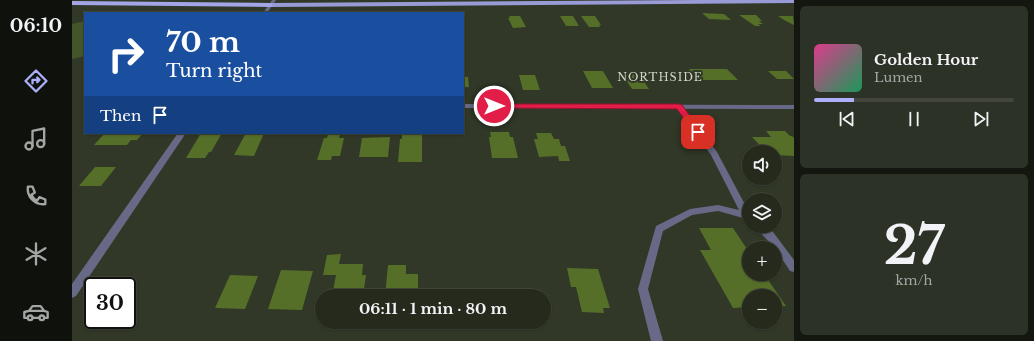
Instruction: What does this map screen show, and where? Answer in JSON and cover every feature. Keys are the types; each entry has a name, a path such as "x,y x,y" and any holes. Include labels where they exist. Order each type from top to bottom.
{"highway":[{"path":"72,3 272,2"}],"main road":[{"path":"272,2 794,2"}],"street":[{"path":"266,12 272,2"},
{"path":"464,106 794,106"},
{"path":"679,106 714,154 742,207"},
{"path":"72,293 181,134"},
{"path":"657,341 643,289 659,229 690,212 718,208 742,215"},
{"path":"768,233 794,268"}],"green space":[{"path":"84,21 84,56 72,59 72,24"}],"building":[{"path":"702,13 724,14 731,20 709,19"},
{"path":"739,15 756,15 762,21 759,21 763,24 758,24 761,26 755,26"},
{"path":"509,16 520,16 526,27 513,28 508,18 510,18"},
{"path":"560,16 573,16 579,26 566,26"},
{"path":"581,16 595,16 601,25 599,25 600,27 589,27"},
{"path":"778,16 793,16 794,25 784,20"},
{"path":"689,69 727,69 738,80 698,80 697,78 691,78 685,70 690,70"},
{"path":"583,71 603,71 613,88 592,88"},
{"path":"768,71 786,71 794,79 777,79"},
{"path":"621,73 638,73 649,89 632,89"},
{"path":"519,75 535,75 540,90 523,90"},
{"path":"464,77 468,77 469,87 465,87 465,90"},
{"path":"766,131 785,131 792,136 794,138 794,156 782,155 782,145 759,145 752,137 771,137"},
{"path":"490,132 509,132 510,137 513,137 518,158 492,158 489,137 491,137"},
{"path":"536,133 551,133 554,139 559,139 561,146 565,146 570,161 559,161 558,156 539,157 534,139 538,139"},
{"path":"104,134 142,134 137,140 131,140 127,145 94,145"},
{"path":"200,134 221,134 211,152 209,152 205,158 186,158"},
{"path":"245,134 264,134 254,156 234,155"},
{"path":"328,134 340,134 339,138 344,138 340,156 332,156 331,160 317,160 324,138 327,138"},
{"path":"402,134 422,134 422,162 398,162 400,139 402,139"},
{"path":"390,137 388,157 359,157 362,138"},
{"path":"95,167 116,167 101,186 79,186"},
{"path":"699,228 733,228 742,242 742,281 769,281 774,289 742,289 742,307 733,308 700,250 711,250"},
{"path":"341,254 339,264 363,264 362,275 366,275 364,289 333,289 336,275 323,275 327,255"},
{"path":"388,265 406,265 406,274 418,274 418,289 386,289"},
{"path":"567,268 598,269 610,308 603,308 604,313 582,312 576,287 571,287"},
{"path":"281,270 313,271 302,310 268,309"},
{"path":"230,275 258,276 245,309 215,308"},
{"path":"782,300 786,306 782,306"}],"district":[{"name":"NORTHSIDE","path":"660,77"}],"route":[{"path":"494,106 679,106 698,132"}]}
